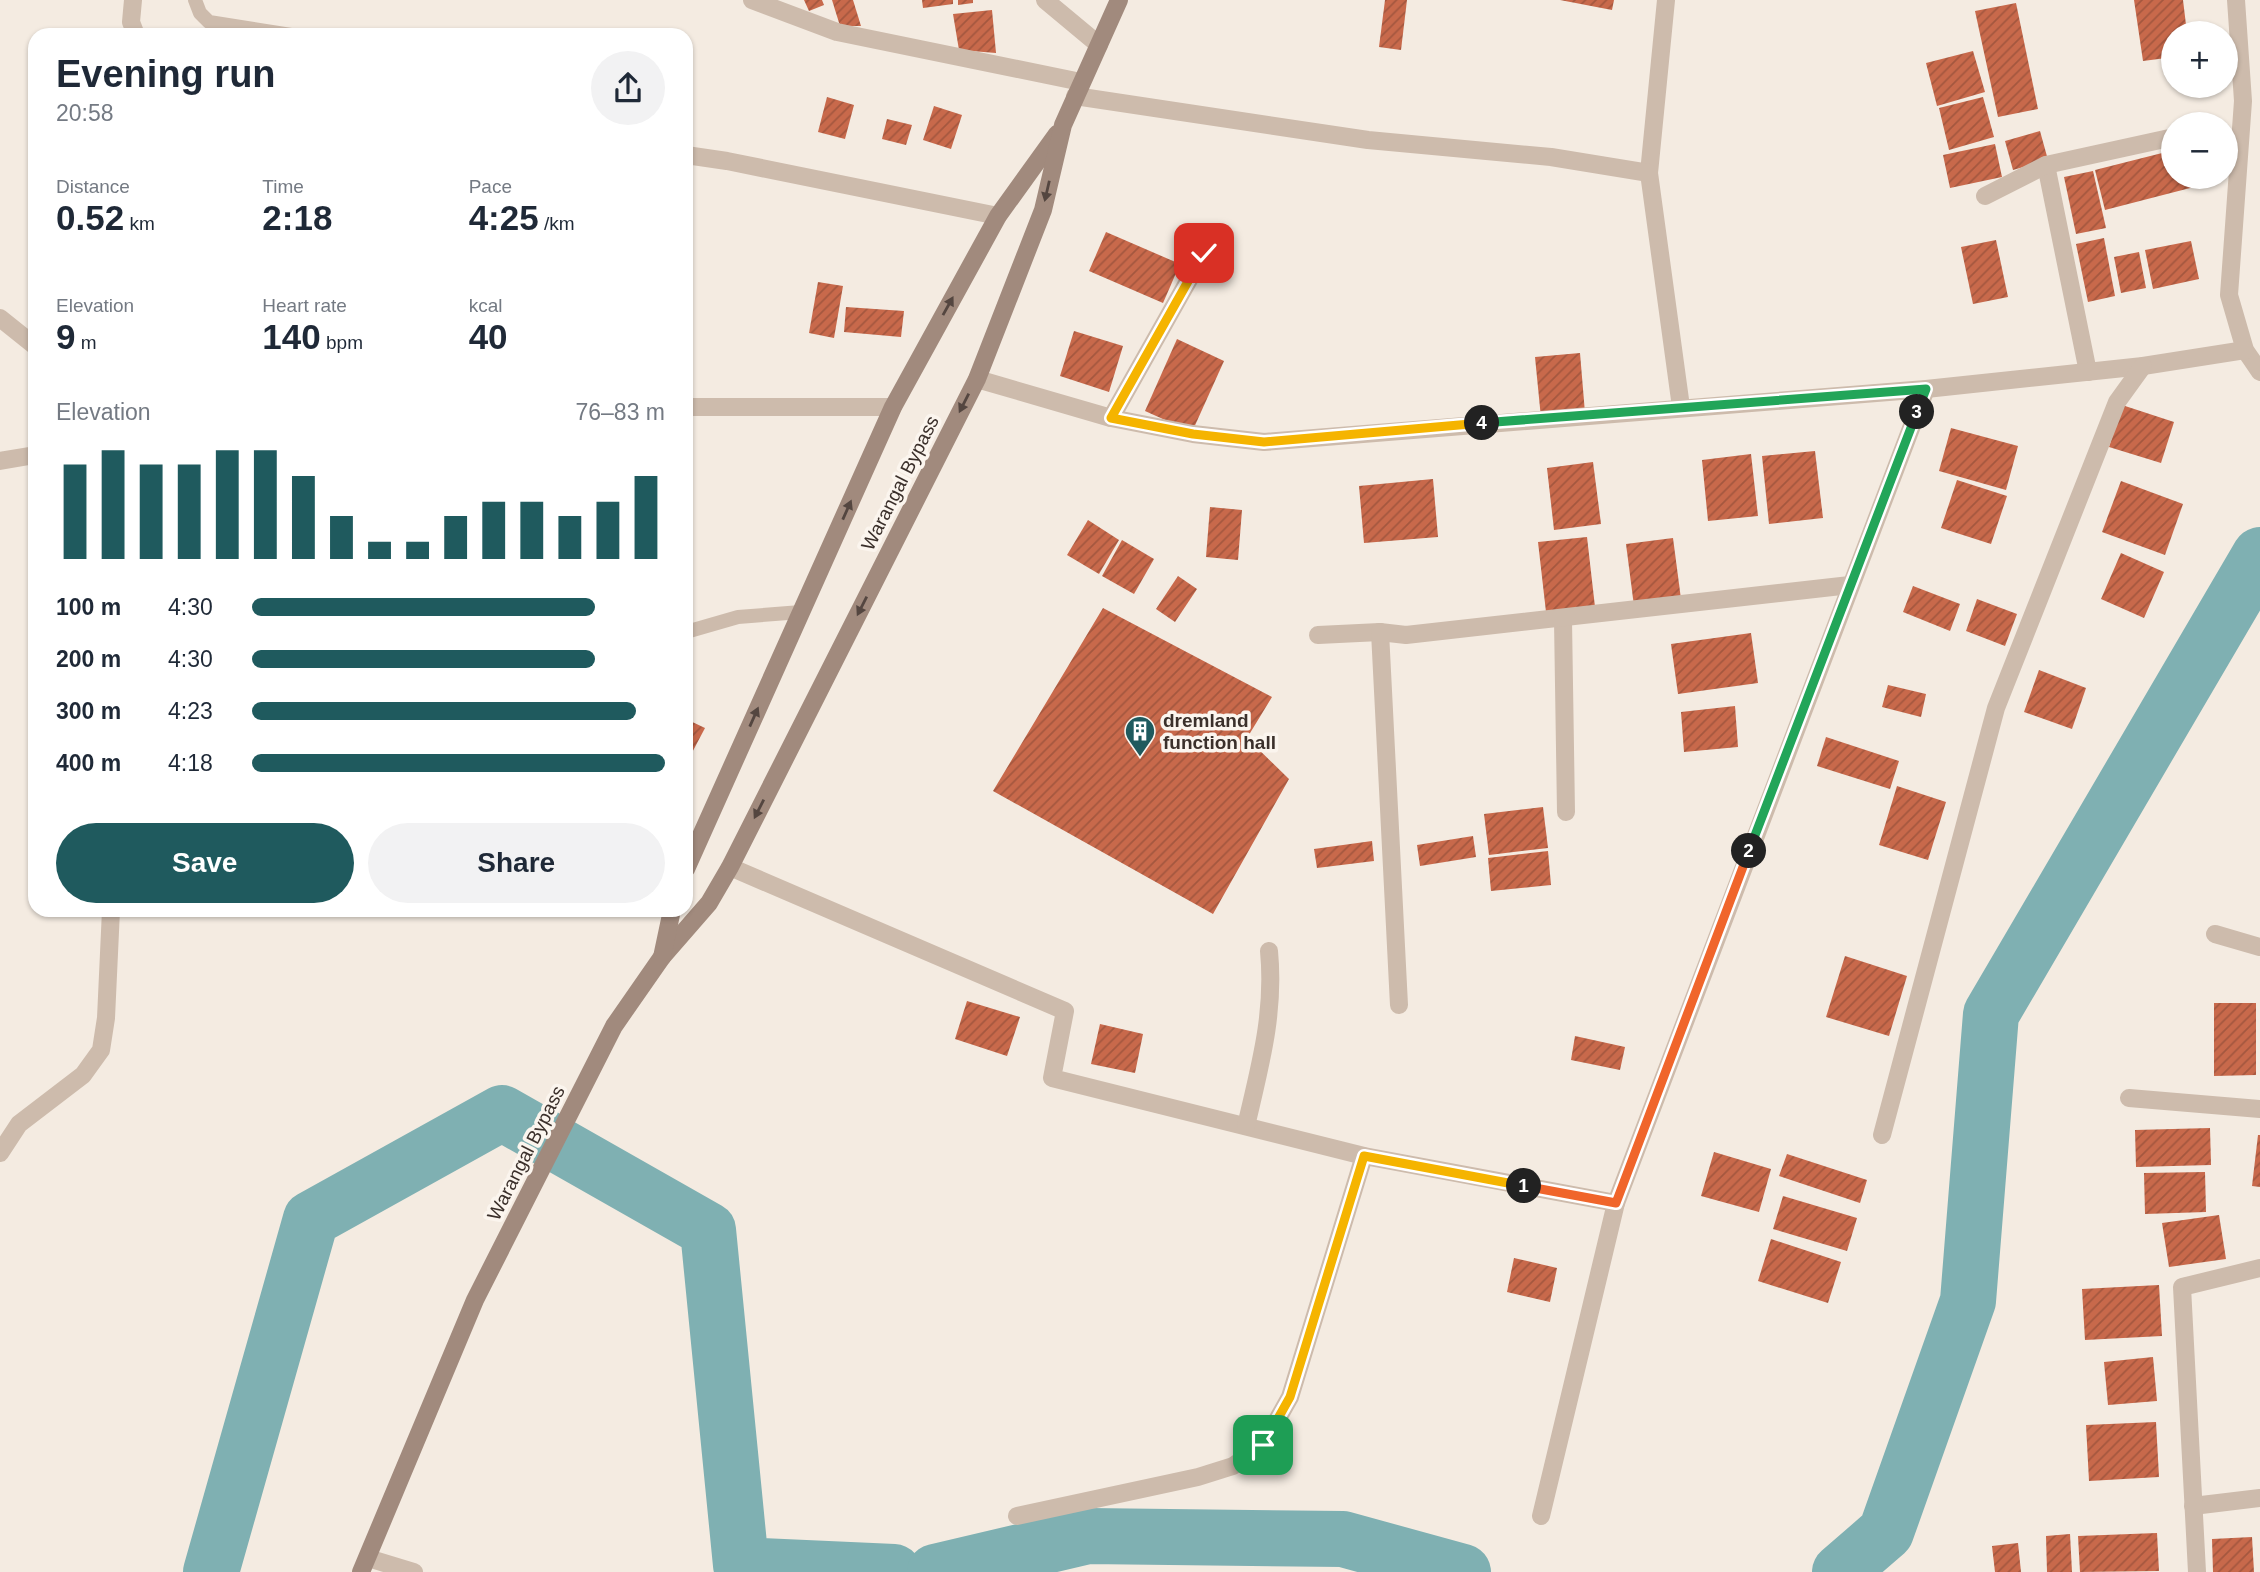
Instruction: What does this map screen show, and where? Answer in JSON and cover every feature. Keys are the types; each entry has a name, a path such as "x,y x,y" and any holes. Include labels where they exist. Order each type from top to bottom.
{"main road":[{"name":"Warangal Bypass","path":"365,1565 475,1300 614,1026 662,957 709,903 730,867 977,379 1042,211 1063,125 1119,0"},
{"path":"693,853 893,407 998,216 1063,125"},
{"path":"662,957 671,917"}],"street":[{"path":"133,0 131,22 133,28"},
{"path":"752,0 837,32 1078,89 1368,140 1551,157 1649,173"},
{"path":"1045,0 1099,45"},
{"path":"1666,0 1649,173 1681,407"},
{"path":"2236,0 2243,102 2238,114"},
{"path":"1985,196 2046,165 2161,139"},
{"path":"693,156 727,160 998,216"},
{"path":"2046,165 2088,372"},
{"path":"2232,189 2229,295 2245,350 2260,372"},
{"path":"1111,418 1204,253"},
{"path":"0,318 28,340"},
{"path":"977,379 1111,418 1193,434 1264,442 1926,389 2143,366 2245,350"},
{"path":"1882,1135 1996,708 2117,402 2143,366"},
{"path":"1541,1516 1616,1203 1926,389"},
{"path":"693,407 893,407"},
{"path":"0,461 28,456"},
{"path":"1318,635 1380,632 1406,635 1563,620 1850,585"},
{"path":"1563,620 1566,812"},
{"path":"1380,632 1399,1005"},
{"path":"730,867 1065,1011 1052,1078 1364,1156 1616,1203"},
{"path":"0,1153 19,1125 83,1075 101,1051 106,1018 111,917"},
{"path":"2215,933 2260,947"},
{"path":"1246,1126 1269,1025 1273,989 1269,951"},
{"path":"2129,1098 2260,1109"},
{"path":"1017,1517 1198,1477 1233,1466 1263,1445 1290,1397 1364,1156"},
{"path":"2197,1572 2182,1287 2260,1268"},
{"path":"2193,1506 2260,1497"},
{"path":"365,1565 414,1572"}],"lane":[{"path":"195,0 200,13 209,22 247,28"},
{"path":"693,630 738,617 802,612"}],"building":[{"path":"804,0 822,0 824,5 809,11"},
{"path":"832,0 853,0 861,26 840,26"},
{"path":"922,0 953,0 953,4 923,8"},
{"path":"958,0 973,0 973,3 958,5"},
{"path":"1385,0 1407,0 1401,50 1379,47"},
{"path":"1560,0 1614,0 1612,10"},
{"path":"2134,0 2183,0 2186,21 2161,21 2161,59 2143,61"},
{"path":"2016,3 2038,109 1998,117 1975,11"},
{"path":"992,10 996,53 959,50 953,14"},
{"path":"1973,51 1985,92 1937,106 1926,63"},
{"path":"827,97 854,105 845,139 818,132"},
{"path":"1983,97 1994,137 1949,150 1939,108"},
{"path":"934,106 962,115 951,149 923,140"},
{"path":"887,119 912,125 906,145 882,139"},
{"path":"2040,131 2048,160 2013,170 2005,141"},
{"path":"1995,144 2002,177 1950,188 1943,155"},
{"path":"2161,153 2161,189 2186,189 2105,210 2095,170"},
{"path":"2093,171 2106,228 2076,234 2064,177"},
{"path":"1106,232 1180,264 1163,303 1089,271"},
{"path":"2104,238 2115,296 2088,302 2076,244"},
{"path":"1996,240 2008,297 1973,304 1961,247"},
{"path":"2191,241 2199,279 2153,289 2145,250"},
{"path":"2139,252 2146,288 2121,293 2114,257"},
{"path":"818,282 843,286 834,338 809,333"},
{"path":"846,307 904,311 901,337 844,332"},
{"path":"1074,331 1123,346 1109,392 1060,376"},
{"path":"1177,339 1224,361 1192,432 1145,411"},
{"path":"1580,353 1585,413 1541,418 1535,357"},
{"path":"2122,405 2174,422 2161,463 2109,447"},
{"path":"1951,428 2018,446 2006,490 1939,471"},
{"path":"1815,451 1823,518 1769,524 1762,456"},
{"path":"1751,454 1758,516 1708,521 1702,460"},
{"path":"1593,462 1601,524 1554,530 1547,468"},
{"path":"1433,479 1438,537 1364,543 1359,486"},
{"path":"1957,480 2007,496 1991,544 1941,528"},
{"path":"2121,481 2183,504 2165,555 2102,532"},
{"path":"1210,507 1242,510 1238,560 1206,557"},
{"path":"1088,520 1119,540 1099,574 1067,555"},
{"path":"1587,537 1595,607 1546,612 1538,542"},
{"path":"1673,538 1681,599 1634,606 1626,544"},
{"path":"1122,540 1154,559 1134,594 1102,576"},
{"path":"2121,553 2164,572 2144,618 2101,599"},
{"path":"1178,576 1197,589 1175,622 1156,609"},
{"path":"1913,586 1960,604 1950,631 1903,612"},
{"path":"1977,599 2017,614 2005,646 1966,631"},
{"name":"dremland function hall","path":"1103,608 1272,697 1247,738 1289,779 1213,914 993,791"},
{"path":"1751,633 1758,683 1678,694 1671,644"},
{"path":"2039,670 2086,688 2072,729 2024,712"},
{"path":"1888,685 1926,694 1921,717 1882,707"},
{"path":"1735,706 1738,747 1684,752 1681,712"},
{"path":"693,722 705,728 693,751"},
{"path":"1826,737 1899,761 1890,789 1817,766"},
{"path":"1897,786 1946,802 1928,860 1879,845"},
{"path":"1543,807 1548,848 1489,855 1484,814"},
{"path":"1473,836 1476,857 1420,866 1417,845"},
{"path":"1372,841 1374,861 1317,868 1314,849"},
{"path":"1548,851 1551,885 1491,891 1488,858"},
{"path":"1845,956 1907,976 1889,1036 1826,1017"},
{"path":"967,1001 1020,1017 1007,1056 955,1039"},
{"path":"2214,1003 2256,1003 2256,1075 2214,1076"},
{"path":"1100,1024 1143,1034 1135,1073 1091,1064"},
{"path":"1575,1036 1625,1047 1620,1070 1571,1060"},
{"path":"2210,1128 2211,1165 2136,1167 2135,1130"},
{"path":"2260,1135 2260,1187 2252,1186"},
{"path":"1714,1152 1771,1169 1759,1212 1701,1196"},
{"path":"1787,1154 1867,1180 1860,1203 1779,1176"},
{"path":"2205,1172 2206,1212 2145,1214 2144,1173"},
{"path":"1783,1196 1857,1218 1847,1251 1773,1229"},
{"path":"2219,1215 2226,1259 2169,1267 2162,1223"},
{"path":"1771,1239 1841,1262 1828,1303 1758,1281"},
{"path":"1514,1258 1557,1268 1550,1302 1507,1292"},
{"path":"2159,1285 2162,1336 2085,1340 2082,1289"},
{"path":"2153,1357 2157,1401 2108,1405 2104,1362"},
{"path":"2156,1422 2159,1477 2089,1481 2086,1425"},
{"path":"2157,1533 2159,1571 2080,1572 2078,1536"},
{"path":"2070,1534 2072,1572 2047,1572 2046,1536"},
{"path":"2252,1537 2254,1572 2213,1572 2212,1539"},
{"path":"2018,1543 2021,1572 1995,1572 1992,1546"}],"waterway":[{"path":"1840,1572 1886,1532 1968,1301 1991,1014 2260,555"},
{"path":"211,1572 311,1219 502,1113 708,1230 741,1565 894,1572"},
{"path":"935,1572 1088,1536 1343,1539 1463,1572"}],"place":[{"name":"dremland function hall","path":"1140,758"}],"route":[{"path":"1204,253 1111,418 1193,434 1264,442 1926,389 1616,1203 1364,1156 1290,1397 1263,1445"}]}
